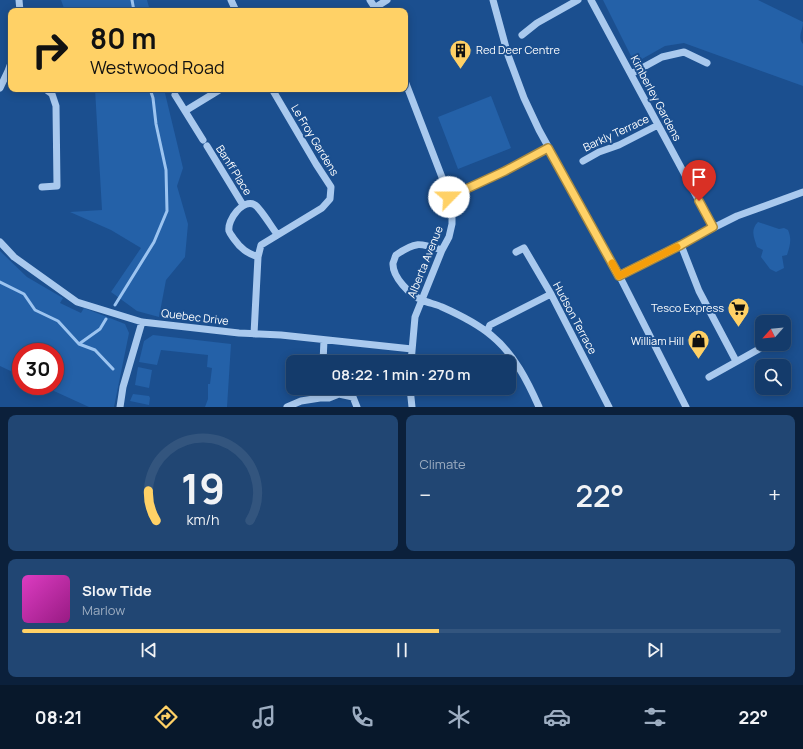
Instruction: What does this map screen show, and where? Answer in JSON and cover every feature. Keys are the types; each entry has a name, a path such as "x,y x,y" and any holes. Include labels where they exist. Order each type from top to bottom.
{"street":[{"path":"370,0 376,8"},
{"path":"378,8 387,0"},
{"path":"493,0 506,49 527,104 548,148 619,276 686,407"},
{"path":"522,35 537,23 578,0"},
{"name":"Kimberley Gardens","path":"591,0 713,227"},
{"path":"631,74 662,57 684,52 707,63"},
{"path":"0,88 8,75"},
{"name":"Alberta Avenue","path":"408,89 445,185 452,211 452,224 449,237 442,250 415,317 412,355"},
{"path":"42,187 57,186 56,106 52,94 49,92"},
{"path":"185,111 216,92"},
{"name":"Le Froy Gardens","path":"254,334 258,257 261,245 322,208 330,199 331,187 274,92"},
{"name":"Banff Place","path":"175,95 243,205"},
{"name":"Barkly Terrace","path":"583,161 599,152 620,145 658,125"},
{"path":"449,197 505,171 548,148"},
{"path":"619,276 736,216 803,192"},
{"name":"Banff Place","path":"258,257 247,253 240,248 229,232 230,223 243,205 250,203 256,205 277,234"},
{"name":"Quebec Drive","path":"0,242 14,257 77,302 142,322 238,333 281,335 412,349"},
{"path":"442,250 421,243 406,247 396,255 393,264 397,277 406,289 421,300 441,306 478,326 507,350 527,382 539,407"},
{"path":"681,245 699,291 736,361"},
{"name":"Hudson Terrace","path":"516,252 524,248 551,294 609,407"},
{"path":"487,332 490,325 551,294"},
{"path":"120,407 123,388 142,322"},
{"path":"323,355 324,340"},
{"path":"709,377 755,351"},
{"path":"287,407 302,401 330,398 339,394 354,397 357,407"},
{"path":"411,395 412,407"}],"shaded area":[{"path":"61,0 147,0 149,8 64,8"},
{"path":"603,0 758,0 803,22 800,39 803,44 803,86 684,43 665,46 642,59 631,56"},
{"path":"95,92 165,92 183,168 177,186 188,224 185,257 166,280 159,317 137,311 111,292 141,248 111,230 70,212 102,210"},
{"path":"491,96 511,148 458,169 438,117"},
{"path":"758,222 779,229 784,228 788,230 790,242 788,252 787,255 782,256 784,268 776,272 770,269 761,257 763,250 757,247 753,231"},
{"path":"0,251 27,277 63,298 60,303 81,313 84,308 125,324 129,333 114,407 89,407 63,395 64,395 64,343 12,343 12,372 0,366"},
{"path":"153,335 231,344 227,407 205,407 208,399 208,384 210,384 212,368 207,367 208,355 161,350 157,365 139,362 144,341"},
{"path":"138,367 152,370 149,388 135,385"},
{"path":"133,394 149,396 149,405 130,401"}],"waterway":[{"path":"132,0 133,8"},
{"path":"115,305 154,242 167,211 166,170 151,92"},
{"path":"0,282 24,294 35,310 58,321 79,344 95,350 113,369"},
{"path":"79,344 100,329 106,319"}],"slow traffic":[{"path":"612,263 619,276 677,247"}],"place":[{"name":"Red Deer Centre","path":"460,70"},
{"name":"Tesco Express","path":"739,328"},
{"name":"William Hill","path":"699,360"}],"route":[{"path":"449,197 505,171 548,148 619,276 713,227 699,201"}]}
